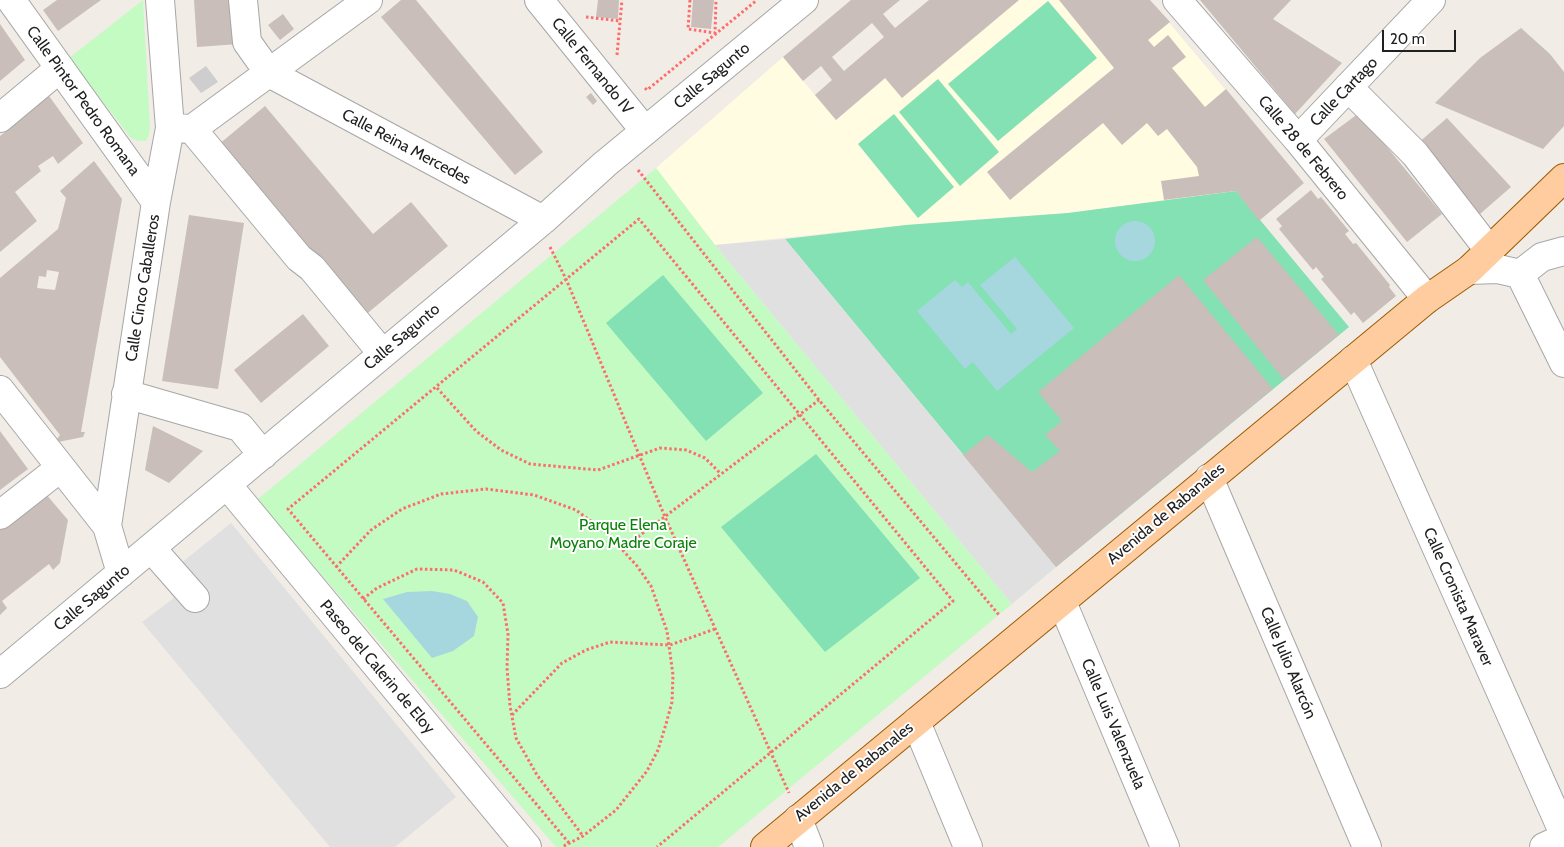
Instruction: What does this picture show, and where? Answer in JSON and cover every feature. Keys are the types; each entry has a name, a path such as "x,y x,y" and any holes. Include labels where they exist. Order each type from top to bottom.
{"main road":[{"name":"Avenida de Rabanales","path":"765,847 794,808 916,722 1427,299 1469,270 1564,178"}],"street":[{"name":"Calle Pintor Pedro Romana","path":"11,0 156,202"},
{"name":"Calle Cinco Caballeros","path":"121,573 107,526 156,202 181,128 160,0"},
{"path":"243,0 247,42 269,73"},
{"path":"368,0 269,73 181,128 299,258 312,268 382,353"},
{"name":"Calle Fernando IV","path":"539,0 645,131"},
{"name":"Calle Sagunto","path":"0,674 228,486 382,353 545,232 645,131 804,0"},
{"name":"Calle 28 de Febrero","path":"1177,0 1298,140 1427,299"},
{"name":"Calle Cartago","path":"1298,140 1431,0"},
{"path":"0,118 60,68"},
{"name":"Calle Reina Mercedes","path":"269,73 545,232"},
{"path":"1348,87 1415,154 1489,250"},
{"path":"1520,274 1542,257 1564,251"},
{"path":"1469,270 1498,269 1520,274"},
{"path":"1520,274 1564,363"},
{"name":"Calle Cronista Maraver","path":"1353,360 1564,834"},
{"path":"0,391 107,526"},
{"path":"126,394 240,427 263,455"},
{"path":"0,515 60,468"},
{"name":"Calle Julio Alarcón","path":"1209,478 1367,847"},
{"name":"Paseo del Calerin de Eloy","path":"228,486 527,847"},
{"path":"151,548 195,598"},
{"name":"Calle Luis Valenzuela","path":"1062,602 1165,847"},
{"path":"916,722 968,847"},
{"path":"794,808 809,847"},
{"path":"1544,847 1564,838"}],"path":[{"path":"617,56 622,0"},
{"path":"690,0 688,29 715,33"},
{"path":"715,33 716,0"},
{"path":"641,83 646,90 757,0"},
{"path":"589,23 583,16 620,21"},
{"path":"611,49 623,63"},
{"path":"638,170 819,400 999,614"},
{"path":"569,843 288,510 639,219 953,601 657,847"},
{"path":"545,232 665,517 794,808"},
{"path":"437,388 476,431 501,450 530,464 598,470 660,448 686,450 705,458 721,474"},
{"path":"622,549 819,400"},
{"path":"315,593 370,530 402,510 441,494 486,489 534,495 576,510 594,523 622,549 650,586 659,606 670,645 673,674 672,702 658,750 647,771 616,810 583,836 562,847"},
{"path":"363,599 377,588 418,569 454,570 483,582 503,603 508,634 507,668 511,715 516,738 533,768 583,836"},
{"path":"511,715 562,663 586,650 610,642 670,645 715,629"}],"shaded area":[{"path":"979,0 1150,0 1304,183 1259,221 1236,191 1068,213 906,225 715,245 656,168 783,57 836,120"},
{"path":"206,66 218,82 201,93 189,78"},
{"path":"785,239 1056,567 1012,604 715,245"},
{"path":"231,523 456,797 395,847 330,847 142,622 174,598 160,580"}],"green space":[{"path":"143,0 150,128 146,141 138,141 131,138 69,58"},
{"path":"1048,1 1097,58 998,141 948,84"},
{"path":"938,79 999,152 960,186 899,112"},
{"path":"894,114 954,187 918,218 858,144"},
{"name":"Parque Elena Moyano Madre Coraje","path":"656,168 715,245 1012,604 718,847 556,847 257,500"},
{"path":"1236,191 1349,327 1056,567 785,239 906,225 1068,213"},
{"path":"663,275 763,393 706,441 606,323"},
{"path":"816,454 920,578 825,652 721,527"}],"water":[{"path":"1131,221 1139,221 1146,224 1152,230 1155,241 1152,252 1146,258 1139,261 1131,261 1124,258 1118,252 1115,245 1115,237 1118,230 1124,224"},
{"path":"1015,257 1074,328 997,391 973,362 965,369 917,311 955,280 962,287 968,282 1011,334 1017,329 980,285"},
{"path":"432,591 450,594 467,601 478,617 474,636 453,651 432,658 383,599 407,592"}],"building":[{"path":"57,0 101,0 58,31 43,10"},
{"path":"194,0 235,0 239,44 197,47"},
{"path":"401,0 416,0 543,152 515,175 381,17"},
{"path":"598,0 619,0 618,19 596,17"},
{"path":"693,0 714,0 711,29 691,27"},
{"path":"851,0 900,0 883,14 895,28 929,0 1019,0 902,98 885,78 836,120 815,95 832,80 821,66 803,81 783,57","holes":["872,23 884,37 844,71 832,57"]},
{"path":"1059,0 1150,0 1170,22 1148,40 1154,47 1168,35 1186,57 1172,68 1205,107 1226,89 1304,183 1259,221 1236,191 1164,200 1161,181 1199,176 1197,167 1167,129 1158,136 1147,123 1122,145 1103,123 1010,200 987,172 1114,68"},
{"path":"1200,0 1291,0 1273,19 1342,63 1295,114"},
{"path":"283,14 294,29 280,40 268,25"},
{"path":"0,24 25,60 0,81"},
{"path":"1521,28 1550,54 1564,72 1564,126 1543,149 1435,103 1480,58"},
{"path":"591,93 597,101 593,105 586,97"},
{"path":"49,96 83,143 58,164 53,156 38,166 41,171 15,192 37,221 0,252 0,136"},
{"path":"265,106 373,234 411,202 448,246 363,317 218,145"},
{"path":"1359,113 1442,214 1407,242 1324,139"},
{"path":"1447,118 1511,187 1480,214 1417,144"},
{"path":"94,161 122,199 81,432 85,432 83,437 58,442 57,439 60,435 0,357 0,278 58,229 66,198 60,191","holes":["47,270 59,272 55,290 37,288 39,276 46,277"]},
{"path":"1311,190 1318,199 1321,197 1349,231 1345,234 1353,244 1356,243 1390,285 1389,287 1396,296 1363,323 1354,312 1351,315 1321,279 1324,277 1316,267 1313,270 1279,229 1282,226 1276,219"},
{"path":"189,215 244,223 218,389 162,381"},
{"path":"1257,237 1339,335 1284,380 1203,280"},
{"path":"1179,275 1273,389 1056,567 963,455 988,435 1032,472 1060,451 1045,435 1062,421 1038,392"},
{"path":"303,314 329,346 261,403 234,370"},
{"path":"153,426 203,451 169,483 145,470"},
{"path":"0,431 28,469 0,490"},
{"path":"45,493 68,520 60,563 53,570 49,564 2,601 7,608 0,615 0,526"}]}
